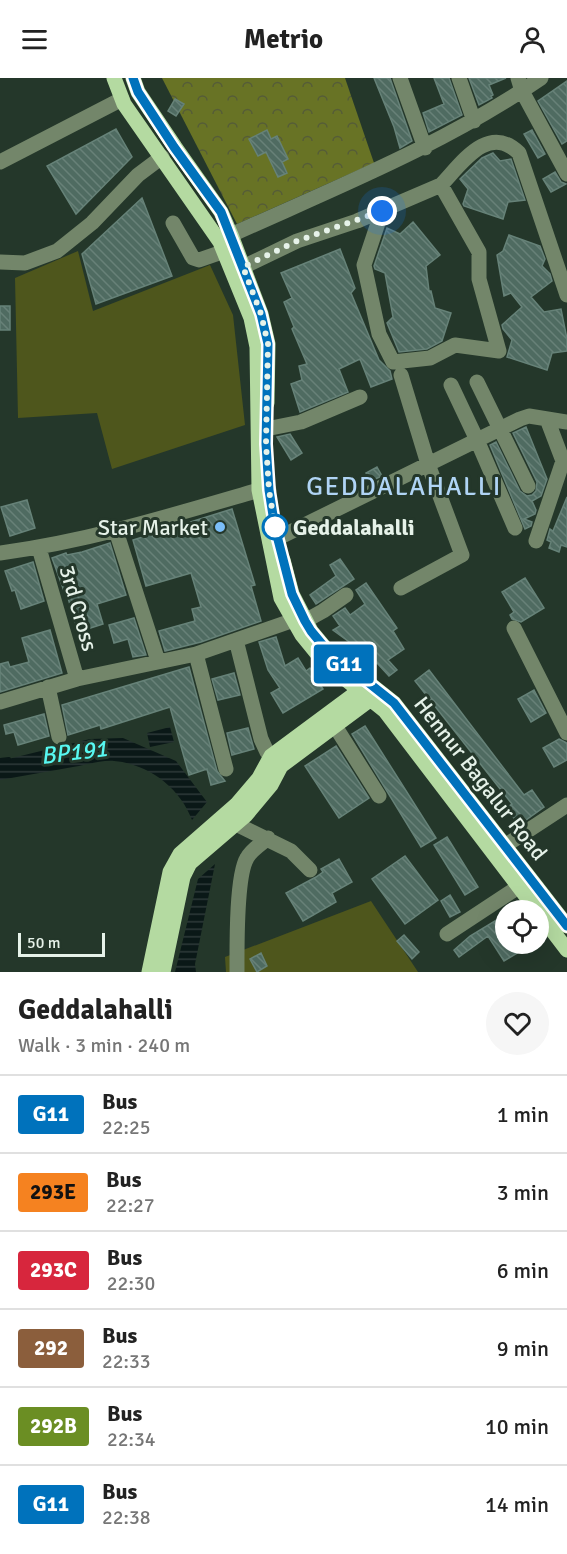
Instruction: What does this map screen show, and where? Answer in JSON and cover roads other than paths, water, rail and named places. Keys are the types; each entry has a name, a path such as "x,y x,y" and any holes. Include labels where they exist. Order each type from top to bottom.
{"main road":[{"name":"Hennur Bagalur Road","path":"114,78 122,99 243,267 261,314 268,344 264,490"},
{"name":"Hennur Bagalur Road","path":"133,78 138,92 174,147 221,212 226,243 251,318 257,347 264,490 274,540 300,620 326,649 369,690 567,950"},
{"name":"Hennur Bagalur Road","path":"369,690 394,703 564,918"},
{"path":"163,972 183,877 190,863 236,824 271,785 281,766 335,726 369,690"},
{"path":"149,972 170,872 180,854 236,806 259,778 263,767 272,756 369,690"}],"street":[{"path":"400,78 425,147"},
{"path":"459,78 474,121"},
{"path":"173,224 193,258 199,260 226,243 474,121 520,85 541,78"},
{"path":"520,85 567,174"},
{"path":"0,162 122,99"},
{"path":"243,267 297,241 382,211 441,185 469,155 483,144 496,142 510,144 519,153 567,295"},
{"path":"0,262 25,263 57,251 92,223 138,175 162,157"},
{"path":"382,211 364,265 379,334 393,362 430,358 455,345 499,351 479,279 479,252 441,185"},
{"path":"401,375 428,464 462,555 401,588"},
{"path":"477,382 528,486"},
{"path":"451,385 515,528"},
{"path":"266,429 301,422 360,397"},
{"path":"274,540 520,419 529,416 567,422"},
{"path":"537,541 565,463 547,419"},
{"path":"0,553 39,548 116,531 264,490"},
{"path":"116,531 158,662"},
{"name":"3rd Cross","path":"39,548 77,680"},
{"path":"0,702 48,687 196,654 323,611 346,595"},
{"path":"514,628 567,733"},
{"path":"236,640 261,739 267,752"},
{"path":"196,654 226,769"},
{"path":"48,687 59,737"},
{"path":"335,726 379,796"},
{"path":"506,845 567,805"},
{"path":"236,824 291,851 310,870"},
{"path":"237,972 240,890 244,865 248,856 268,838"},
{"path":"447,934 520,886"}],"water":[{"path":"170,727 174,742 150,747 147,733"},
{"path":"123,738 176,761 207,802 192,820 180,798 162,780 127,763 104,761 0,780 0,761 90,739"},
{"path":"215,864 195,964 196,972 175,972 198,879"}],"waterway":[{"name":"BP191","path":"0,760 9,759"}],"place":[{"name":"Star Market","path":"220,527"},
{"name":"Geddalahalli","path":"275,527"}],"district":[{"name":"GEDDALAHALLI","path":"404,486"}]}
